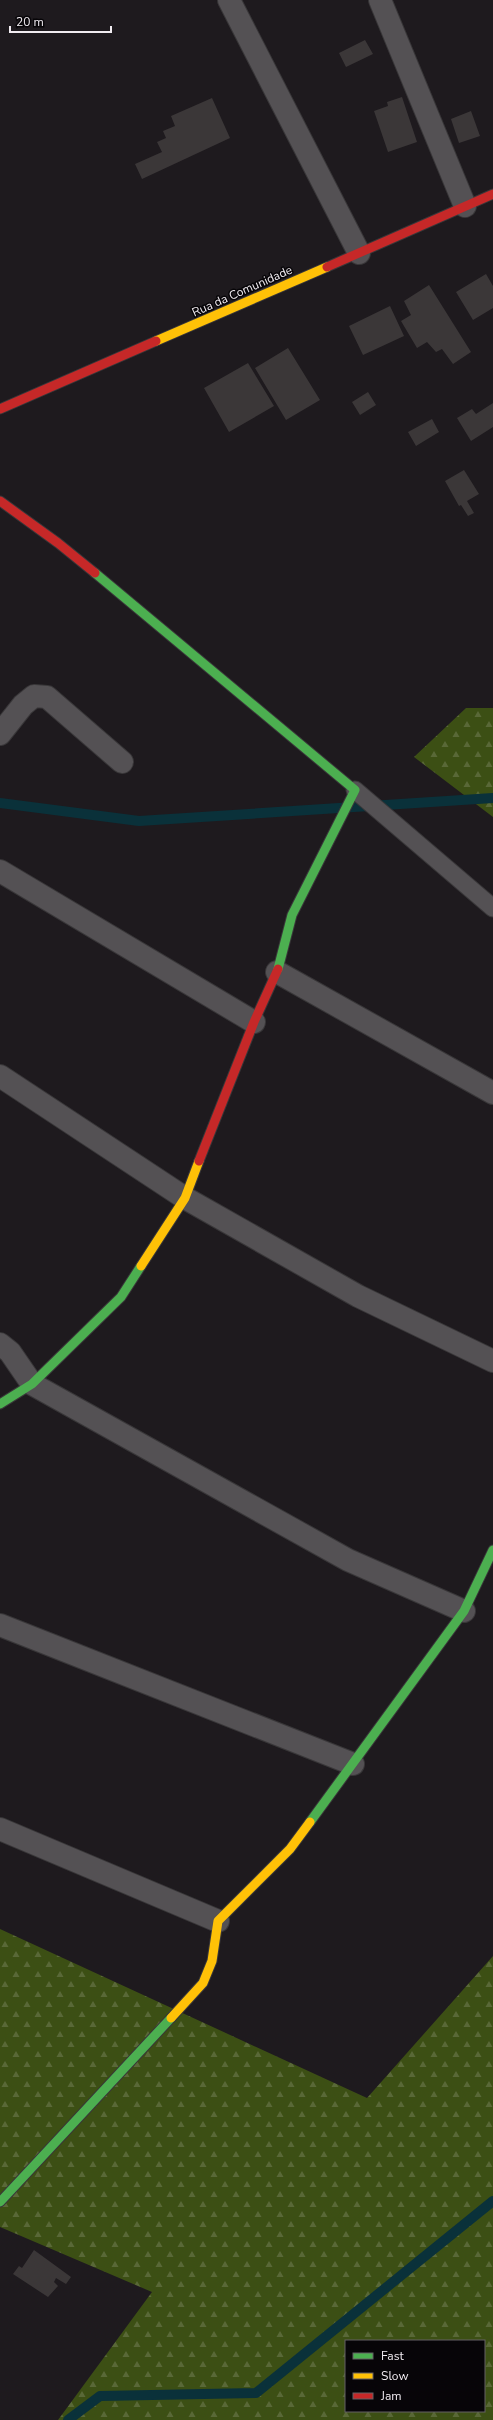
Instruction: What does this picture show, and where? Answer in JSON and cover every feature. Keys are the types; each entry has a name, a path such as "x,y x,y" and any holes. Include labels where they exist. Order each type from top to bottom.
{"street":[{"path":"228,0 359,253"},
{"path":"380,0 465,206"},
{"name":"Rua da Comunidade","path":"0,409 493,194"},
{"path":"0,501 58,543 355,790 292,914 277,972 254,1022 185,1198 121,1297 32,1384 0,1404"},
{"path":"0,734 24,705 34,696 47,697 122,762"},
{"path":"0,871 254,1022"},
{"path":"277,972 493,1093"},
{"path":"0,1076 185,1198 358,1296 493,1361"},
{"path":"0,1344 10,1352 32,1384 348,1560 464,1611"},
{"path":"0,2202 203,1984 212,1961 218,1921 290,1849 464,1611 493,1550"},
{"path":"0,1626 353,1764"},
{"path":"0,1829 218,1921"}],"lane":[{"path":"355,790 493,908"}],"green space":[{"path":"466,708 493,708 493,817 414,757"},
{"path":"0,1929 367,2098 493,1956 493,2420 58,2420 152,2292 0,2227"}],"building":[{"path":"365,40 373,54 346,67 339,53"},
{"path":"402,97 417,142 388,152 374,111 388,106 387,102"},
{"path":"212,98 230,138 142,179 135,164 162,152 157,142 166,138 163,131 175,126 171,116"},
{"path":"471,111 480,136 459,143 451,119"},
{"path":"486,274 493,286 493,308 473,320 456,292"},
{"path":"429,285 471,352 453,364 442,349 436,352 427,342 417,348 401,321 411,315 404,301"},
{"path":"390,306 404,336 363,355 349,326"},
{"path":"288,348 320,400 286,420 255,368"},
{"path":"248,363 274,406 229,432 204,388"},
{"path":"368,392 376,405 360,415 352,402"},
{"path":"493,403 493,427 471,441 457,418 472,409 476,414"},
{"path":"432,419 439,432 416,446 408,432"},
{"path":"464,470 479,494 467,501 474,513 468,516 461,505 459,506 445,481"},
{"path":"34,2250 71,2277 66,2284 56,2278 54,2282 58,2286 48,2297 13,2274 19,2266 22,2268"}],"waterway":[{"path":"0,803 139,821 493,798"},
{"path":"68,2420 100,2396 256,2393 493,2201"}],"traffic: fast":[{"path":"95,573 355,790 292,915 278,969"},
{"path":"0,1404 32,1384 121,1297 141,1266"},
{"path":"310,1822 464,1611 493,1550"},
{"path":"0,2202 171,2018"}],"traffic: slow":[{"path":"156,341 327,267"},
{"path":"141,1266 185,1198 199,1161"},
{"path":"171,2018 203,1983 212,1961 218,1921 290,1849 310,1822"}],"traffic: jam":[{"path":"327,267 493,194"},
{"path":"0,409 156,341"},
{"path":"0,501 58,543 95,573"},
{"path":"199,1161 254,1022 278,969"}]}
